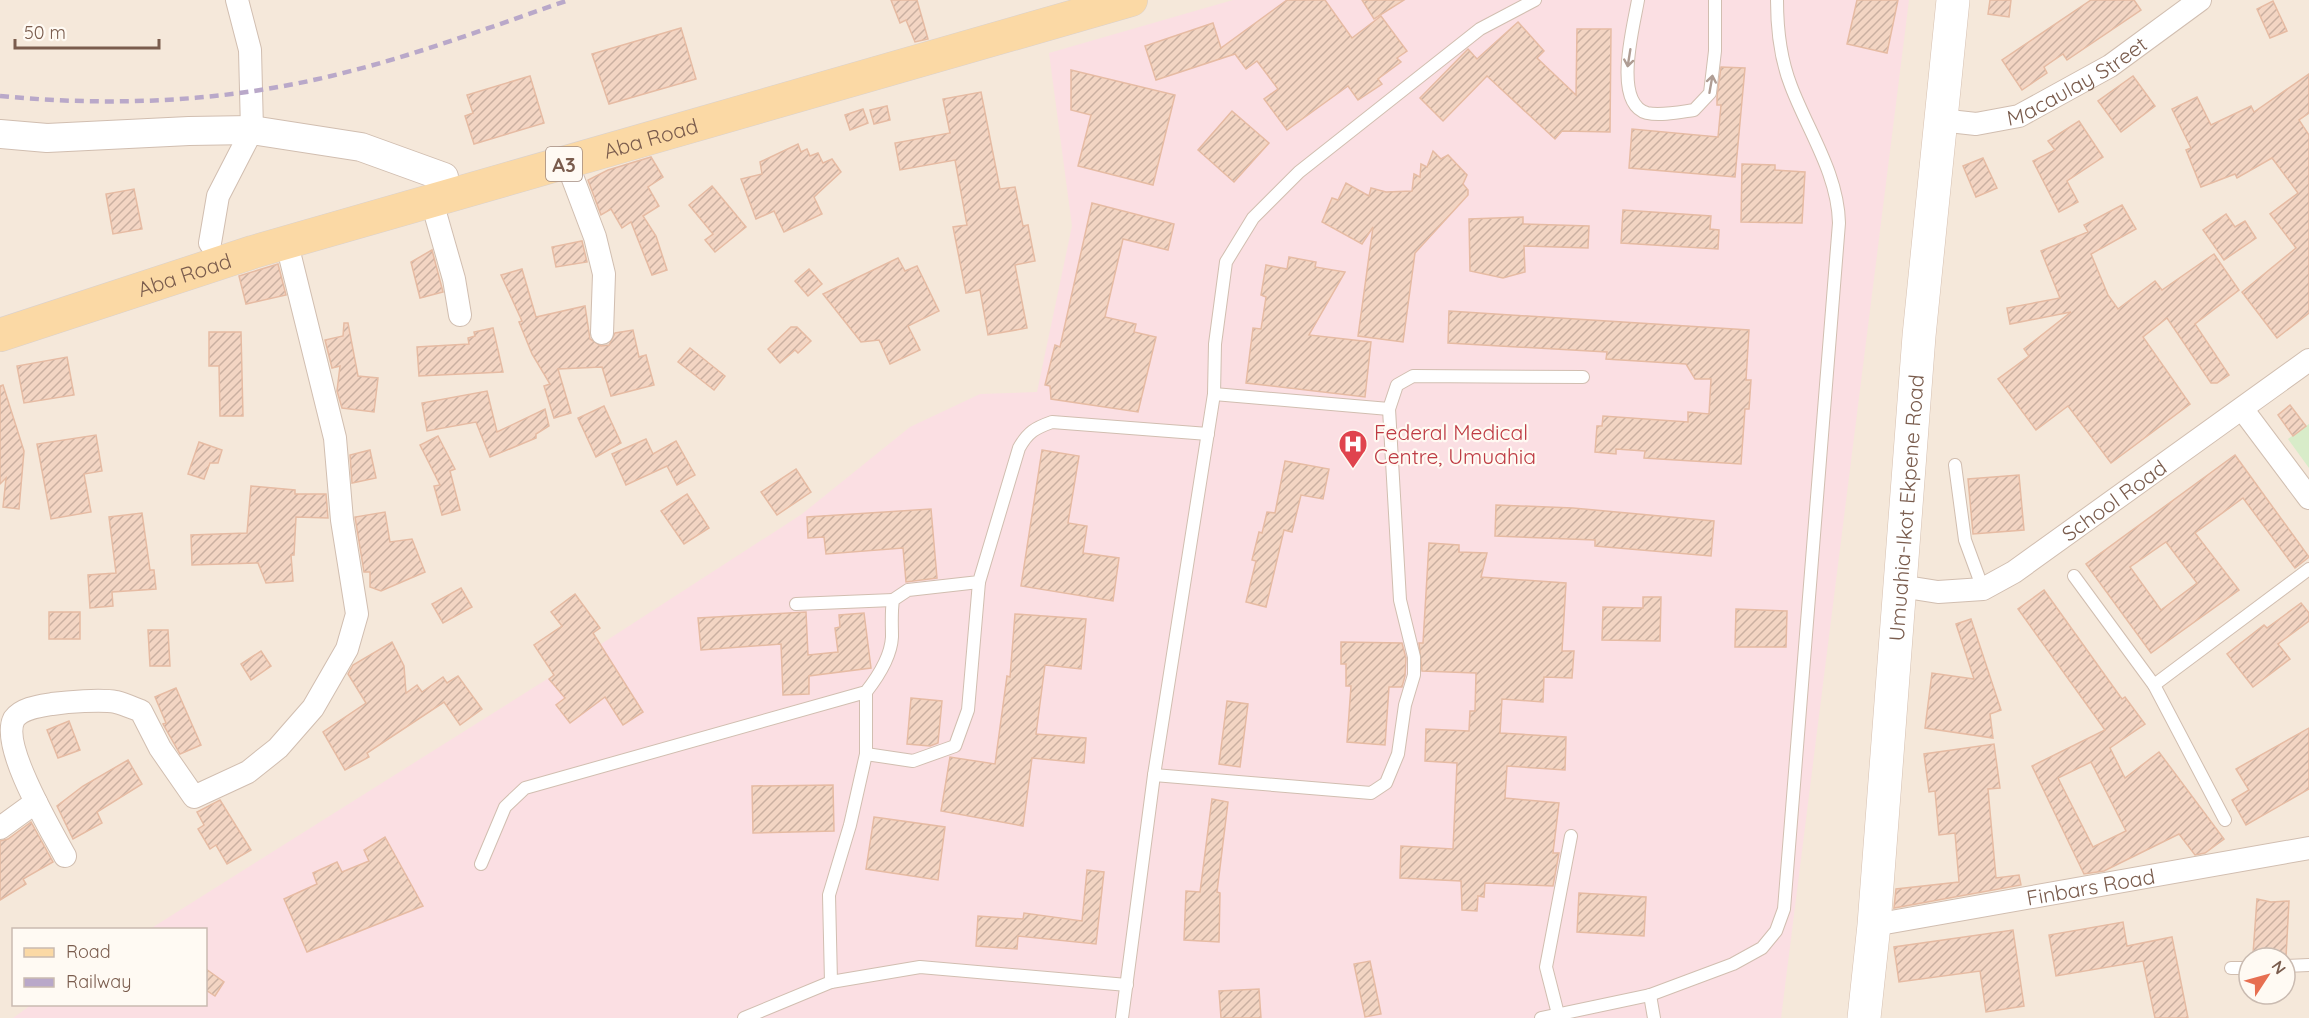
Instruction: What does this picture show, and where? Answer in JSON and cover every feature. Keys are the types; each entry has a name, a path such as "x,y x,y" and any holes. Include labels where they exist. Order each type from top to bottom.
{"main road":[{"name":"Aba Road","path":"0,334 197,269 287,244 438,190 1069,5 1131,0"},
{"name":"Umuahia-Ikot Ekpene Road","path":"1863,1018 1874,925 1919,336 1953,0"},
{"name":"Aba Road","path":"0,313 210,243 438,190 567,163 1069,5"}],"street":[{"path":"210,243 218,196 252,130 250,50 237,0"},
{"name":"Macaulay Street","path":"1940,120 1976,124 2019,116 2110,66 2200,0"},
{"path":"0,134 47,138 189,130 252,130 361,147 438,190 460,315"},
{"path":"567,163 595,237 604,274 602,333"},
{"path":"65,856 12,750 9,731 15,717 28,709 54,704 114,702 141,711 160,748 194,796 248,772 278,748 313,708 347,649 357,614 348,562 335,438 287,244"},
{"name":"School Road","path":"1899,585 1938,592 1983,589 2014,572 2243,410 2309,360"},
{"path":"2243,410 2309,498"},
{"path":"0,828 36,802"},
{"name":"Finbars Road","path":"1874,925 2309,848"}],"lane":[{"path":"1122,1018 1154,775 1214,394 1215,344 1226,262 1253,218 1299,172 1480,29 1535,0"},
{"path":"1638,0 1626,76 1630,93 1637,107 1647,113 1694,110 1710,93 1715,51 1714,0"},
{"path":"1540,1018 1650,995 1733,964 1762,948 1776,931 1784,909 1839,223 1834,184 1790,84 1779,45 1776,0"},
{"path":"1154,775 1371,793 1386,783 1398,754 1405,705 1414,675 1414,657 1400,600 1389,409 1397,385 1413,376 1583,377"},
{"path":"1214,394 1389,409"},
{"path":"866,754 913,761 955,746 968,710 979,582 1019,448 1027,433 1052,422 1208,434"},
{"path":"1955,465 1965,540 1983,589"},
{"path":"2154,685 2309,569"},
{"path":"2074,576 2154,685 2225,819"},
{"path":"796,604 893,600 908,590 979,582"},
{"path":"481,864 505,807 525,789 866,692 878,678 892,639 890,621 893,600"},
{"path":"831,982 829,895 850,825 866,754 866,692"},
{"path":"1558,1014 1546,967 1560,907 1571,836"},
{"path":"744,1018 831,982 920,967 1127,985"},
{"path":"2231,968 2237,968"},
{"path":"1650,995 1654,1018"}],"shaded area":[{"path":"0,0 2309,0 2309,1018 0,1018"},
{"name":"Federal Medical Centre, Umuahia","path":"1233,0 1909,0 1781,1018 13,1018 30,1006 207,1006 207,928 152,928 544,681 802,514 910,427 980,394 1037,392 1072,226 1049,53"}],"green space":[{"path":"2309,424 2309,468 2288,439"}],"building":[{"path":"891,0 917,0 928,39 915,42 906,20 900,23"},
{"path":"1287,0 1325,0 1352,38 1381,16 1407,51 1397,58 1401,62 1378,79 1382,84 1358,100 1348,86 1287,130 1264,99 1278,89 1257,61 1246,69 1235,54 1156,80 1145,46 1213,23 1221,48"},
{"path":"1362,0 1404,0 1374,19"},
{"path":"1857,0 1898,0 1887,53 1847,44"},
{"path":"1990,0 2011,0 2009,17 1988,14"},
{"path":"2091,0 2134,0 2141,10 2067,60 2063,54 2044,67 2047,73 2022,90 2002,60"},
{"path":"2273,1 2287,31 2270,38 2257,9"},
{"path":"1518,22 1544,51 1537,58 1576,95 1577,29 1611,29 1610,132 1562,131 1555,139 1487,76 1443,121 1420,98 1468,49 1477,59"},
{"path":"681,28 696,79 609,104 592,54"},
{"path":"1721,67 1745,68 1735,177 1629,168 1632,129 1718,137 1721,105 1717,105 1717,97"},
{"path":"1071,70 1175,95 1153,185 1078,166 1091,115 1071,110"},
{"path":"2309,74 2309,113 2299,120 2309,135 2309,313 2277,338 2242,292 2296,248 2270,214 2298,193 2272,158 2237,178 2235,174 2201,187 2186,150 2191,148 2172,109 2197,97 2211,125 2251,106 2254,112"},
{"path":"530,76 544,123 474,144 465,116 473,113 467,95"},
{"path":"2133,76 2155,106 2121,132 2098,101"},
{"path":"981,92 1000,189 1015,187 1023,226 1028,225 1035,261 1015,265 1027,328 988,335 980,290 966,293 953,227 967,225 955,160 900,170 895,143 950,133 943,99"},
{"path":"887,106 890,120 874,124 870,110"},
{"path":"863,109 868,123 850,130 845,115"},
{"path":"1232,111 1269,143 1234,182 1198,150"},
{"path":"2079,121 2103,157 2067,181 2078,202 2059,212 2033,161 2055,150 2048,141"},
{"path":"798,144 801,152 807,149 810,156 818,153 823,163 832,159 841,172 814,197 822,214 784,232 774,211 756,219 741,179 762,174 760,162"},
{"path":"1433,151 1441,159 1448,155 1467,175 1463,184 1468,190 1468,195 1415,253 1403,342 1358,336 1373,227 1362,244 1322,222 1332,198 1338,200 1346,183 1369,196 1371,188 1386,192 1412,191 1414,174 1420,177 1421,164 1427,167"},
{"path":"651,157 663,177 648,187 659,206 643,216 656,236 667,270 652,275 631,222 622,228 611,209 601,215 588,180 608,170"},
{"path":"1983,158 1997,188 1976,197 1963,166"},
{"path":"1742,164 1775,165 1775,170 1805,172 1802,223 1741,222"},
{"path":"712,186 746,227 715,252 705,240 713,234 689,205"},
{"path":"134,189 142,229 113,234 106,194"},
{"path":"1092,203 1174,224 1168,250 1123,239 1105,317 1136,324 1134,332 1156,337 1138,412 1051,399 1050,386 1045,385 1055,345 1060,347"},
{"path":"2122,205 2136,229 2091,254 2108,295 2118,309 2155,281 2162,290 2214,254 2239,290 2195,324 2229,375 2217,383 2211,383 2167,318 2143,337 2190,404 2111,463 2068,406 2036,430 1998,379 2029,356 2024,349 2071,312 2010,324 2007,308 2060,298 2041,251 2088,232 2084,225"},
{"path":"1623,210 1711,216 1710,229 1719,230 1718,249 1621,243"},
{"path":"2226,214 2235,227 2245,221 2256,238 2224,260 2203,230"},
{"path":"1523,217 1523,224 1589,226 1588,248 1524,246 1525,272 1503,278 1470,271 1469,219"},
{"path":"582,241 587,262 556,267 552,247"},
{"path":"432,250 443,292 420,298 411,262"},
{"path":"1289,257 1316,262 1315,267 1345,272 1309,335 1371,342 1365,397 1246,383 1253,328 1261,329 1266,297 1261,295 1266,265 1287,269"},
{"path":"898,258 905,271 917,266 939,311 908,326 920,350 890,364 879,340 861,342 823,294"},
{"path":"278,264 286,295 246,304 239,276"},
{"path":"522,269 536,317 585,306 590,339 601,346 609,345 615,333 633,330 639,357 646,355 654,385 611,396 602,367 558,369 571,413 554,418 544,386 550,384 532,354 519,322 522,321 501,275"},
{"path":"809,269 822,284 808,296 795,281"},
{"path":"1449,311 1749,330 1746,380 1751,380 1749,409 1745,409 1741,464 1644,458 1645,451 1616,449 1616,454 1595,452 1597,426 1602,426 1603,416 1688,422 1688,412 1709,414 1711,379 1695,379 1686,364 1606,359 1607,352 1448,343"},
{"path":"344,323 348,323 358,376 378,378 374,412 342,408 337,391 340,366 332,368 325,340 343,336"},
{"path":"791,327 797,327 811,341 798,353 795,350 780,363 768,349"},
{"path":"493,328 503,372 419,376 417,347 469,344 468,338 475,336 474,332"},
{"path":"209,332 241,332 243,416 220,416 219,366 209,366"},
{"path":"690,348 725,376 714,390 678,362"},
{"path":"67,357 74,395 24,403 17,366"},
{"path":"3,385 24,451 19,509 3,507 6,478 0,484 0,386"},
{"path":"487,391 497,432 545,409 549,426 536,434 536,438 490,457 476,422 427,431 422,403"},
{"path":"2290,405 2306,426 2293,436 2278,415"},
{"path":"604,406 621,443 596,457 578,418"},
{"path":"96,435 102,471 84,474 91,512 51,519 37,444"},
{"path":"438,436 455,469 450,471 460,510 442,515 434,486 440,485 420,445"},
{"path":"646,439 653,454 676,441 695,475 677,485 667,466 626,485 612,454"},
{"path":"199,442 222,450 218,463 210,463 204,479 188,474"},
{"path":"370,450 376,478 352,483 350,455"},
{"path":"1042,450 1079,456 1068,523 1087,526 1083,553 1119,558 1113,601 1021,586"},
{"path":"2235,455 2309,557 2295,568 2243,498 2195,533 2239,590 2151,653 2086,564","holes":["2166,542 2197,583 2161,610 2130,567"]},
{"path":"1285,461 1329,469 1323,499 1301,495 1292,532 1284,530 1266,607 1246,602 1256,561 1252,560 1259,532 1262,533 1267,512 1275,513"},
{"path":"796,469 811,492 777,515 761,492"},
{"path":"2019,475 2024,530 1973,534 1968,479"},
{"path":"251,486 295,490 295,494 326,494 328,518 296,517 294,555 291,555 293,581 266,583 258,563 192,565 191,535 247,533"},
{"path":"687,494 709,528 684,544 661,511"},
{"path":"1496,505 1573,508 1714,521 1711,556 1595,546 1595,540 1495,536"},
{"path":"931,509 937,578 906,582 903,548 826,554 824,537 808,538 807,517"},
{"path":"385,512 390,542 412,539 425,572 381,591 370,587 370,572 364,572 355,517"},
{"path":"142,513 150,570 154,570 156,589 112,592 113,606 90,608 88,575 116,573 109,517"},
{"path":"1429,543 1459,545 1459,552 1487,553 1481,577 1566,583 1562,651 1574,651 1572,678 1544,677 1543,702 1502,699 1500,733 1566,737 1565,770 1507,766 1505,798 1559,803 1553,853 1559,853 1553,886 1485,883 1484,897 1478,896 1477,911 1462,910 1461,881 1400,878 1401,846 1453,849 1457,763 1425,761 1426,729 1469,731 1470,711 1475,711 1476,673 1422,671 1419,643 1423,643"},
{"path":"461,588 472,607 443,623 432,604"},
{"path":"2044,590 2122,699 2125,697 2145,724 2110,748 2125,778 2159,752 2224,839 2205,853 2195,855 2179,834 2104,871 2084,874 2032,766 2105,730 2018,609","holes":["2091,762 2126,831 2093,847 2058,778"]},
{"path":"575,594 600,628 593,633 643,712 623,725 605,697 570,723 556,705 565,698 549,679 554,675 534,645 562,626 551,612"},
{"path":"1643,597 1661,597 1660,641 1602,640 1603,607 1643,608"},
{"path":"2301,603 2309,613 2309,621 2278,644 2290,659 2253,687 2227,654 2264,625 2267,628"},
{"path":"1736,609 1787,611 1786,647 1735,647"},
{"path":"49,612 80,612 80,639 49,639"},
{"path":"806,612 808,655 838,652 835,628 840,627 839,615 864,613 871,668 809,676 809,694 783,695 781,644 701,650 698,618"},
{"path":"1015,614 1086,619 1081,669 1045,665 1036,734 1086,738 1084,763 1032,758 1023,826 941,811 950,757 995,764 1007,676 1010,677"},
{"path":"1971,619 2001,710 1990,714 1993,738 1925,728 1932,673 1974,679 1956,624"},
{"path":"148,630 168,630 170,666 150,666"},
{"path":"392,642 404,666 406,693 417,685 422,692 443,677 447,683 458,676 482,709 460,725 444,702 367,753 369,757 345,770 323,732 366,703 348,674 353,665"},
{"path":"1341,642 1402,643 1406,658 1405,676 1402,687 1389,687 1385,745 1347,742 1351,686 1346,686 1346,664 1341,664"},
{"path":"261,651 271,666 251,680 241,664"},
{"path":"176,688 201,745 180,754 163,724 166,723 155,697"},
{"path":"911,698 942,701 938,743 930,746 907,744"},
{"path":"1227,701 1248,704 1240,767 1219,764"},
{"path":"69,721 80,750 58,758 47,730"},
{"path":"2309,728 2309,789 2246,825 2232,800 2249,790 2236,769"},
{"path":"1994,744 2000,788 1988,789 1996,878 2019,875 2021,885 1894,908 1896,889 1959,882 1955,833 1939,835 1935,791 1929,792 1924,754"},
{"path":"128,760 142,784 97,812 102,823 73,839 57,806 83,786"},
{"path":"833,785 834,831 753,833 752,786"},
{"path":"1212,799 1228,802 1217,892 1220,893 1219,942 1184,940 1186,891 1200,892"},
{"path":"220,800 251,850 227,864 216,845 210,849 198,829 204,825 197,812"},
{"path":"874,817 945,827 938,880 866,869"},
{"path":"31,822 53,862 23,879 26,884 0,900 0,841 8,839"},
{"path":"385,837 423,906 307,952 284,899 317,884 313,873 337,862 342,872 369,861 364,850"},
{"path":"1087,870 1104,872 1096,944 1018,936 1017,949 976,946 978,916 1023,919 1024,913 1082,921"},
{"path":"1579,893 1646,897 1644,936 1577,932"},
{"path":"2257,899 2271,902 2289,901 2287,946 2254,946"},
{"path":"2123,922 2127,946 2172,937 2188,1018 2155,1018 2143,961 2056,976 2049,935"},
{"path":"2013,930 2024,1006 1986,1012 1980,971 1899,982 1894,947"},
{"path":"1370,961 1381,1014 1365,1017 1354,964"},
{"path":"207,970 224,982 215,996 207,991"},
{"path":"1259,989 1261,1018 1221,1018 1219,991"}],"railway":[{"path":"0,96 128,101 171,100 255,91 339,74 397,58 569,0"}],"place":[{"name":"Federal Medical Centre, Umuahia","path":"1353,470"}]}
